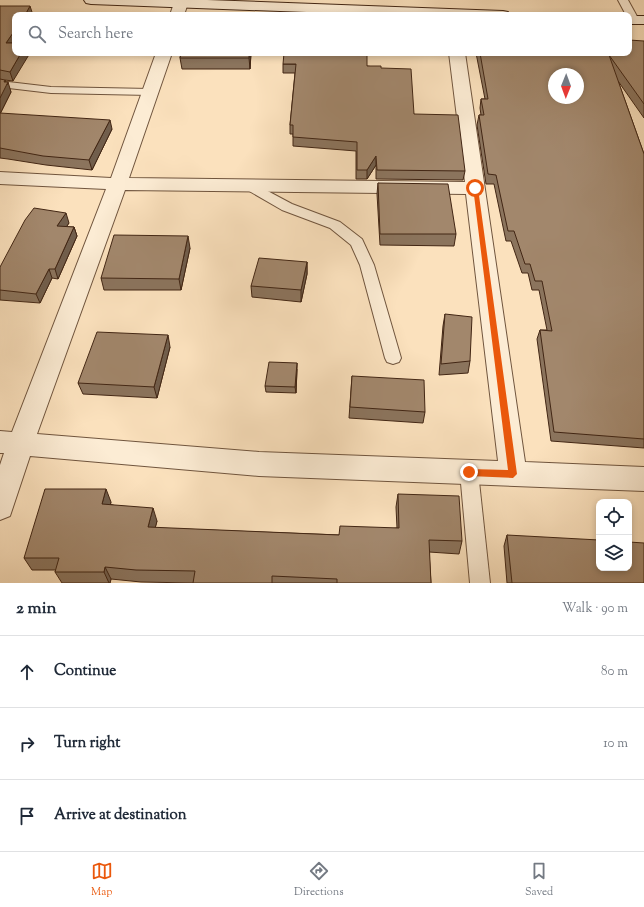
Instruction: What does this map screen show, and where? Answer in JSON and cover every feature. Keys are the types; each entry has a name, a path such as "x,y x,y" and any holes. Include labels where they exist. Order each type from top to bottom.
{"street":[{"path":"91,0 180,6 228,2 414,12"},
{"path":"0,507 10,443 118,184 163,56"},
{"path":"457,56 513,474"},
{"path":"0,178 118,184 475,188"},
{"path":"10,443 259,464 644,479"}],"lane":[{"path":"623,0 631,12"},
{"path":"0,84 51,90 150,92"},
{"path":"249,186 287,207 335,225 357,242 367,265 393,358"},
{"path":"469,472 480,583"}],"building":[{"path":"0,6 30,6 27,12 12,12 12,34 6,43 12,43 12,56 19,56 10,72 0,70"},
{"path":"632,40 644,41 644,104 610,56 632,56"},
{"path":"180,56 249,56 249,58 180,58"},
{"path":"284,56 367,56 367,66 411,69 414,114 458,115 465,171 377,170 376,156 367,170 357,170 357,142 293,137 293,125 290,125 296,64 283,64"},
{"path":"481,56 609,56 644,154 644,439 554,432 540,330 552,331 542,281 535,281 530,264 525,264 514,231 508,231 496,175 488,174 479,115 484,115 481,99 488,99"},
{"path":"0,79 5,80 4,82 8,82 0,98"},
{"path":"0,113 110,120 89,160 43,156 0,148"},
{"path":"378,183 448,184 456,234 380,234"},
{"path":"34,208 66,213 57,226 74,227 55,269 49,269 36,294 0,290 0,267 25,220"},
{"path":"114,235 188,236 179,279 101,278"},
{"path":"259,258 307,262 301,290 251,286"},
{"path":"445,314 472,317 470,361 441,364"},
{"path":"97,332 168,335 154,387 78,383"},
{"path":"269,362 297,363 295,387 265,386"},
{"path":"352,376 424,380 425,412 350,407"},
{"path":"45,489 106,489 102,504 153,508 148,527 339,535 340,526 399,528 398,494 459,496 462,541 429,540 431,583 337,583 337,579 272,576 272,583 193,583 195,571 136,570 105,567 104,572 55,572 59,558 24,558"},
{"path":"507,535 596,540 596,571 632,571 632,542 644,543 644,583 512,583"}],"route":[{"path":"469,472 513,474 475,188"}]}
